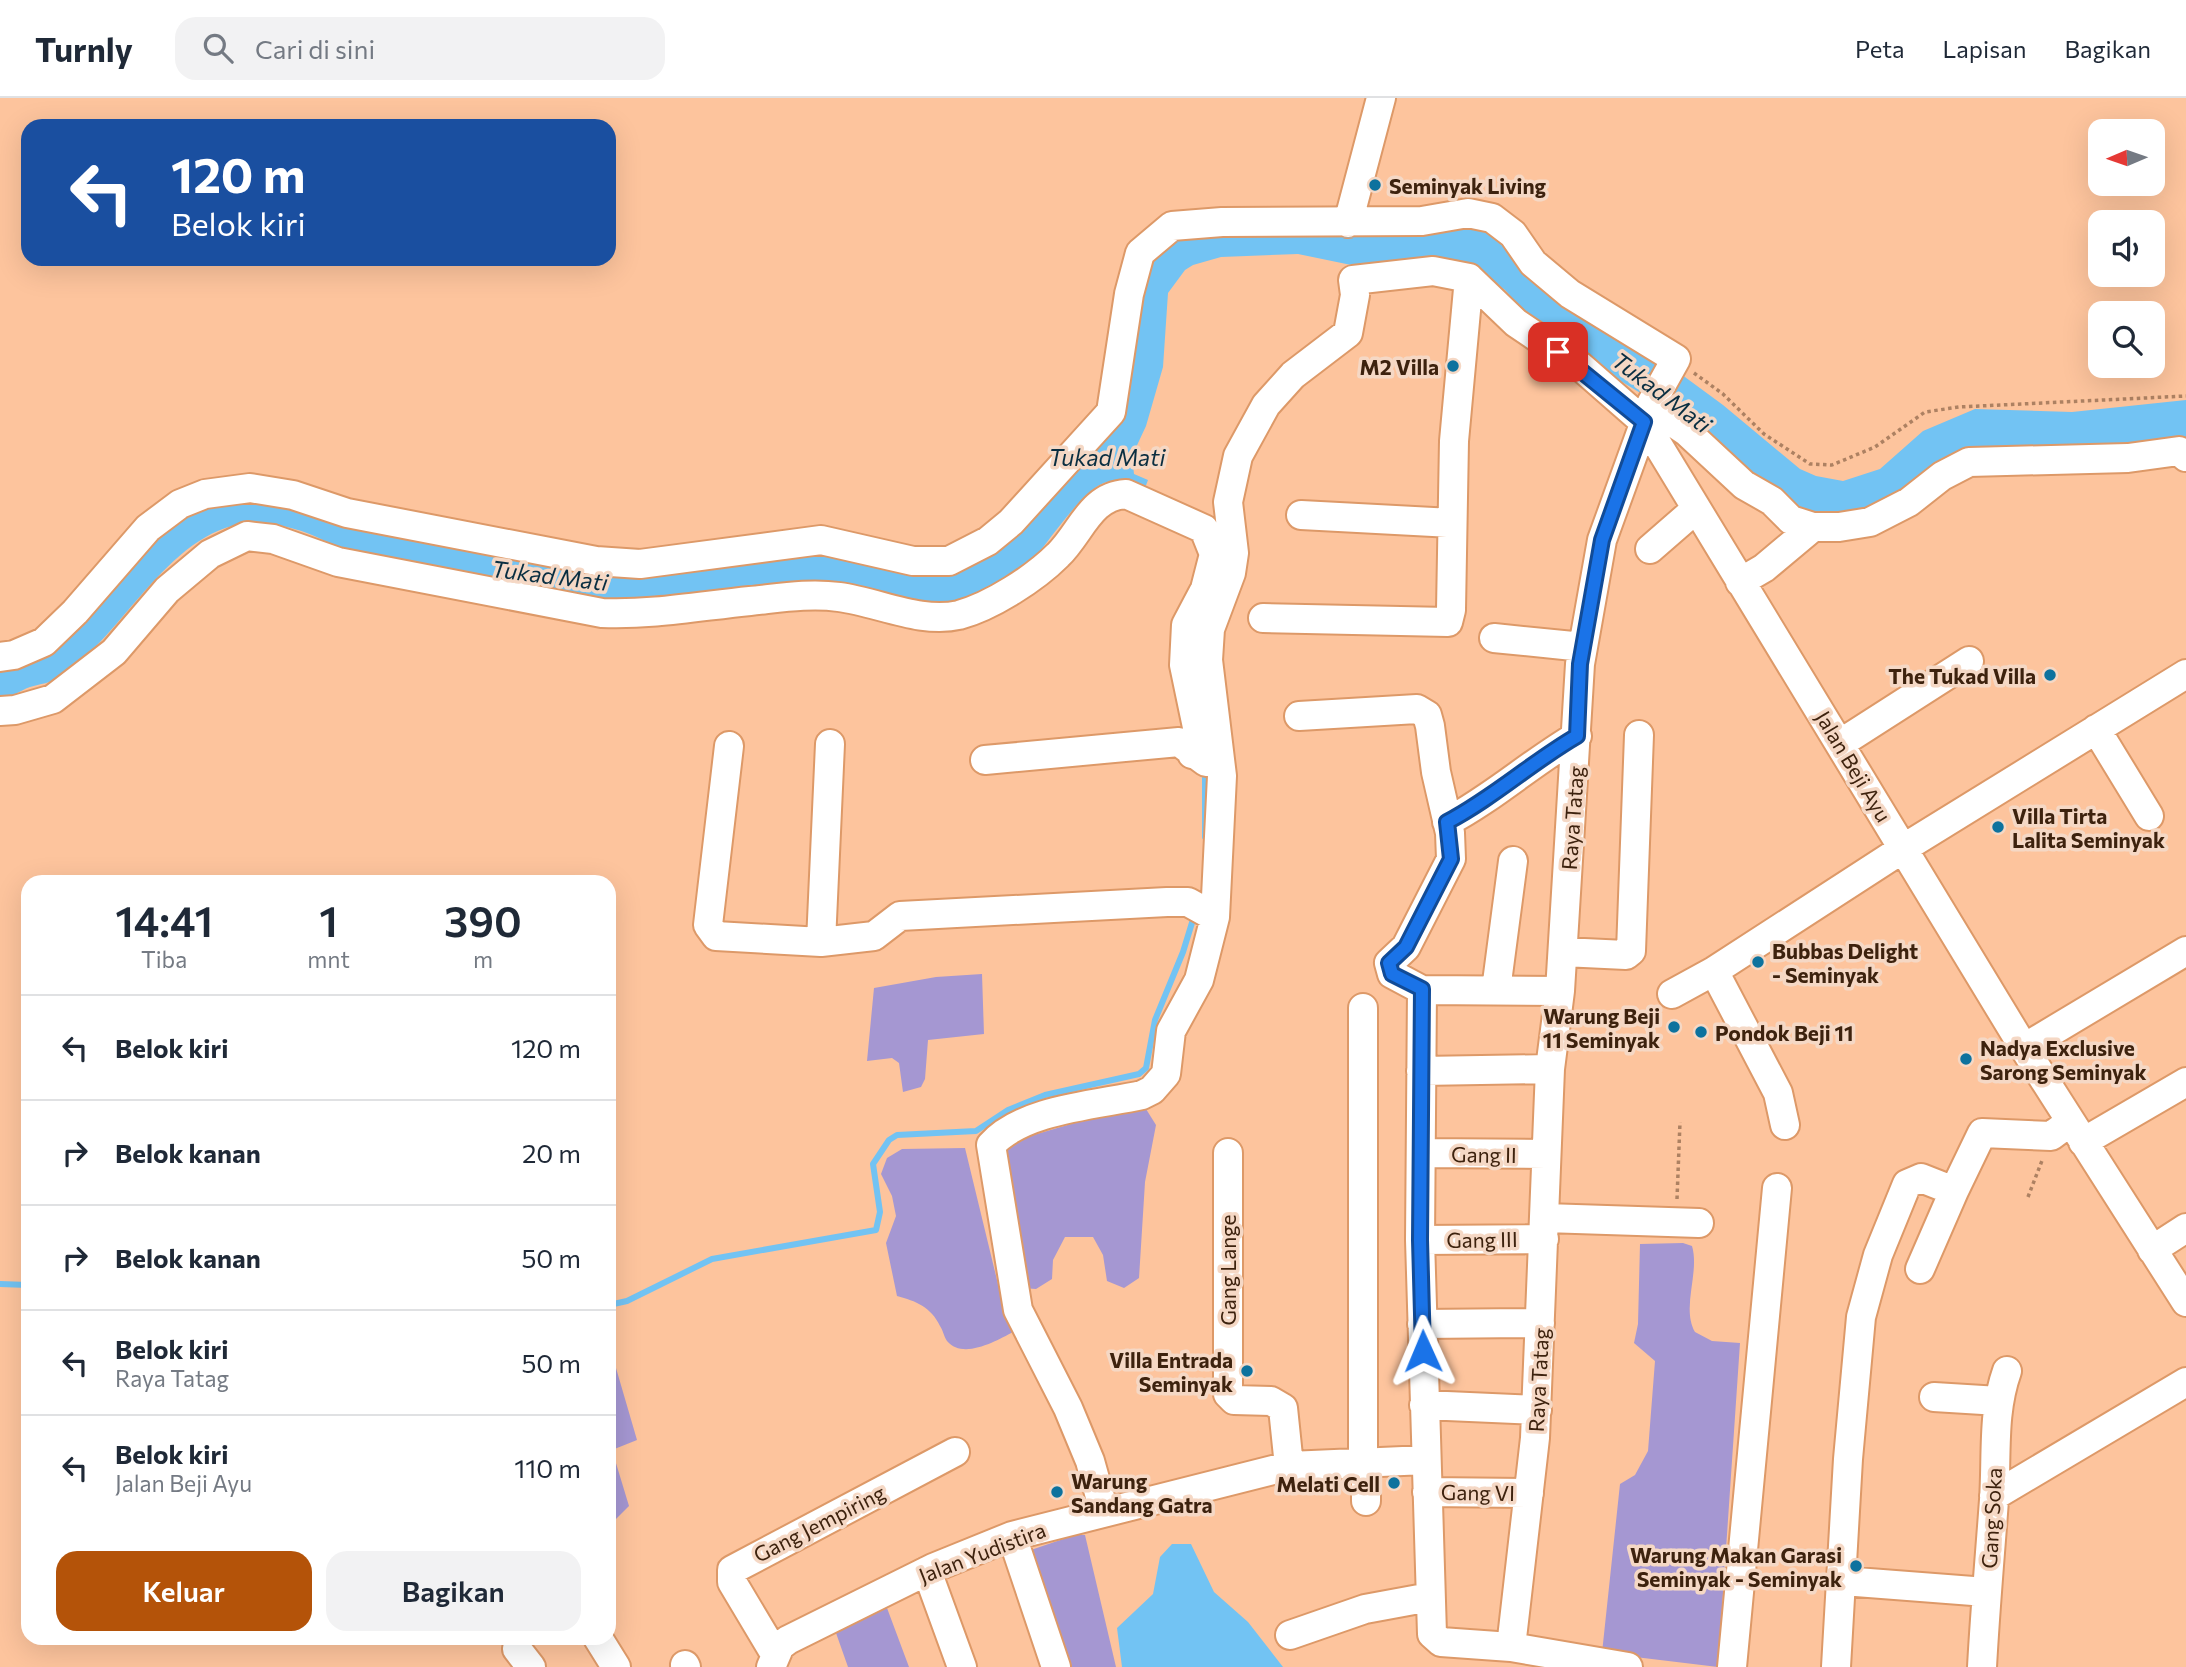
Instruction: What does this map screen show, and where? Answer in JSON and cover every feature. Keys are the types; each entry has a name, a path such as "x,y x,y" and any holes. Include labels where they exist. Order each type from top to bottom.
{"street":[{"path":"1348,223 1381,98"},
{"path":"0,657 14,655 44,642 75,612 148,528 180,504 205,494 250,488 293,495 347,513 596,561 640,564 821,540 913,561 949,561 988,541 1011,523 1111,412 1129,294 1140,253 1172,226 1235,222 1422,222 1468,213 1492,218 1513,234 1533,263 1570,295 1675,361"},
{"path":"1104,1511 1090,1461 1068,1408 1018,1310 991,1145 999,1136 1024,1121 1142,1095 1159,1084 1170,1061 1171,1031 1199,980 1210,629 1231,573 1234,552 1228,502 1238,456 1250,431 1266,405 1293,375 1348,333 1355,295 1353,280 1433,271 1469,278 1454,441 1451,610 1448,622 1263,618"},
{"name":"Jalan Beji Ayu","path":"1469,278 1516,323 1649,410 1696,509 1841,743 2024,1048 2068,1134 2186,1302"},
{"name":"Raya Tatag","path":"1511,1647 1536,1410 1550,1069 1560,991 1583,647 1602,540 1649,410 1675,361"},
{"path":"1649,410 1688,432 1744,485 1772,501 1791,520 1813,527 1839,527 1870,522 1909,502 1942,476 1969,462 2128,457 2179,451 2186,457"},
{"path":"0,711 15,710 53,699 114,652 167,590 210,554 247,536 273,539 338,562 602,613 645,614 798,595 838,597 924,616 959,615 1007,593 1041,571 1061,553 1092,509 1113,495 1126,494 1204,529 1214,554 1205,589 1186,625 1184,665 1206,763"},
{"path":"1650,549 1696,509"},
{"path":"1301,515 1452,523"},
{"path":"1741,582 1764,568 1813,527"},
{"path":"1494,638 1583,647"},
{"path":"1841,743 1969,661"},
{"path":"1672,994 1714,971 1904,848 2186,674"},
{"path":"1299,716 1422,710 1430,726 1451,859 1406,947 1389,963 1392,974 1422,989 1560,991"},
{"path":"2096,729 2149,816"},
{"path":"1563,952 1626,955 1631,951 1639,735"},
{"path":"1447,822 1470,810 1550,752 1577,736"},
{"path":"985,760 1145,743 1179,742 1206,763"},
{"path":"821,942 830,744"},
{"path":"729,746 708,925 716,936 821,942 874,936 900,916 1202,910"},
{"path":"1496,990 1513,861"},
{"path":"2024,1048 2186,951"},
{"path":"1714,971 1778,1093 1784,1125"},
{"path":"1422,989 1420,1240 1432,1634 1436,1639 1511,1647 1595,1664 1628,1667"},
{"path":"1363,1008 1366,1500"},
{"path":"1421,1071 1550,1069"},
{"path":"1920,1269 1982,1133 2068,1134 2186,1082"},
{"name":"Gang Lange","path":"1228,1153 1227,1390 1234,1400 1271,1401 1283,1408 1289,1466"},
{"name":"Gang II","path":"1421,1153 1546,1154"},
{"path":"1836,1667 1853,1389 1861,1317 1878,1255 1911,1180 1921,1178 1954,1191"},
{"path":"1731,1667 1777,1188"},
{"name":"Gang III","path":"1420,1240 1545,1228 1687,1222"},
{"path":"2152,1250 2186,1228"},
{"path":"1422,1324 1541,1323"},
{"name":"Gang Soka","path":"1982,1667 1994,1496 1994,1450 1999,1401 2007,1371"},
{"path":"1994,1496 2186,1382"},
{"path":"1934,1397 1999,1401"},
{"path":"1424,1405 1536,1410"},
{"name":"Gang Jempiring","path":"773,1660 732,1582 732,1570 955,1452"},
{"name":"Jalan Yudistira","path":"773,1660 788,1640 927,1571 1012,1535 1289,1466 1426,1460"},
{"name":"Gang VI","path":"1427,1492 1529,1493"},
{"path":"1012,1535 1056,1667"},
{"path":"927,1571 962,1667"},
{"path":"1843,1581 1986,1592"},
{"path":"1290,1634 1365,1609 1430,1597"},
{"path":"602,1645 616,1667"}],"path":[{"path":"1675,361 1723,394 1764,434 1810,464 1832,465 1875,447 1925,412 1959,407 2186,396"},
{"path":"1681,1122 1687,1222"},
{"path":"2028,1197 2068,1134"}],"shaded area":[{"path":"982,974 984,1034 928,1040 925,1079 921,1087 903,1092 899,1063 892,1058 867,1061 874,988 936,977"},
{"path":"1146,1109 1156,1125 1145,1182 1139,1278 1124,1288 1107,1281 1103,1255 1093,1237 1065,1237 1053,1260 1052,1279 1036,1289 1022,1288 1003,1144 1108,1113"},
{"path":"965,1148 1005,1313 1013,1332 989,1344 970,1349 962,1349 947,1341 936,1319 927,1309 897,1296 886,1243 896,1216 892,1196 881,1174 887,1158 902,1149"},
{"path":"1683,1243 1692,1246 1694,1256 1690,1312 1695,1332 1712,1341 1740,1343 1718,1667 1602,1653 1620,1484 1635,1475 1648,1451 1655,1361 1634,1343 1638,1324 1640,1244"},
{"path":"616,1368 637,1440 616,1448"},
{"path":"616,1463 629,1506 616,1519"},
{"path":"1075,1535 1085,1535 1116,1667 1063,1667 1028,1551"},
{"path":"887,1608 909,1667 848,1667 836,1633"}],"water":[{"name":"Tukad Mati","path":"1474,222 1723,405 1800,469 1816,476 1843,481 1880,469 1923,431 1975,409 2072,412 2186,400 2186,446 1961,454 1942,458 1911,487 1852,516 1809,518 1647,397 1568,349 1528,316 1505,290 1472,265 1453,259 1356,266 1298,254 1221,257 1185,270 1168,293 1163,367 1146,426 1132,456 1134,474 1148,480 1142,496 1116,483 1107,482 1097,487 1085,496 1019,576 993,591 944,605 619,607 346,554 320,539 282,526 238,524 208,535 181,554 85,657 60,677 0,699 0,662 147,537 233,492 551,557 786,552 957,563 1105,422 1129,329 1158,240"},
{"path":"1172,1544 1191,1544 1214,1592 1248,1622 1283,1667 1122,1667 1117,1628 1153,1594 1160,1557"}],"waterway":[{"path":"1205,768 1205,837"},
{"path":"616,1303 627,1301 712,1259 876,1230 880,1212 873,1164 889,1140 897,1135 976,1131 1008,1110 1045,1095 1139,1074 1146,1068 1155,1020 1183,952 1195,913"},
{"path":"0,1284 21,1285"}],"place":[{"name":"Seminyak Living","path":"1375,185"},
{"name":"M2 Villa","path":"1453,366"},
{"name":"The Tukad Villa","path":"2050,675"},
{"name":"Villa Tirta Lalita Seminyak","path":"1998,827"},
{"name":"Bubbas Delight - Seminyak","path":"1758,962"},
{"name":"Warung Beji 11 Seminyak","path":"1674,1027"},
{"name":"Pondok Beji 11","path":"1701,1032"},
{"name":"Nadya Exclusive Sarong Seminyak","path":"1966,1059"},
{"name":"Villa Entrada Seminyak","path":"1247,1371"},
{"name":"Melati Cell","path":"1394,1483"},
{"name":"Warung Sandang Gatra","path":"1057,1492"},
{"name":"Warung Makan Garasi Seminyak - Seminyak","path":"1856,1566"}],"route":[{"path":"1423,1351 1420,1240 1422,989 1392,974 1389,963 1406,947 1451,859 1452,847 1447,822 1470,810 1550,752 1577,736 1580,664 1602,540 1644,422 1580,366 1558,352"}]}
